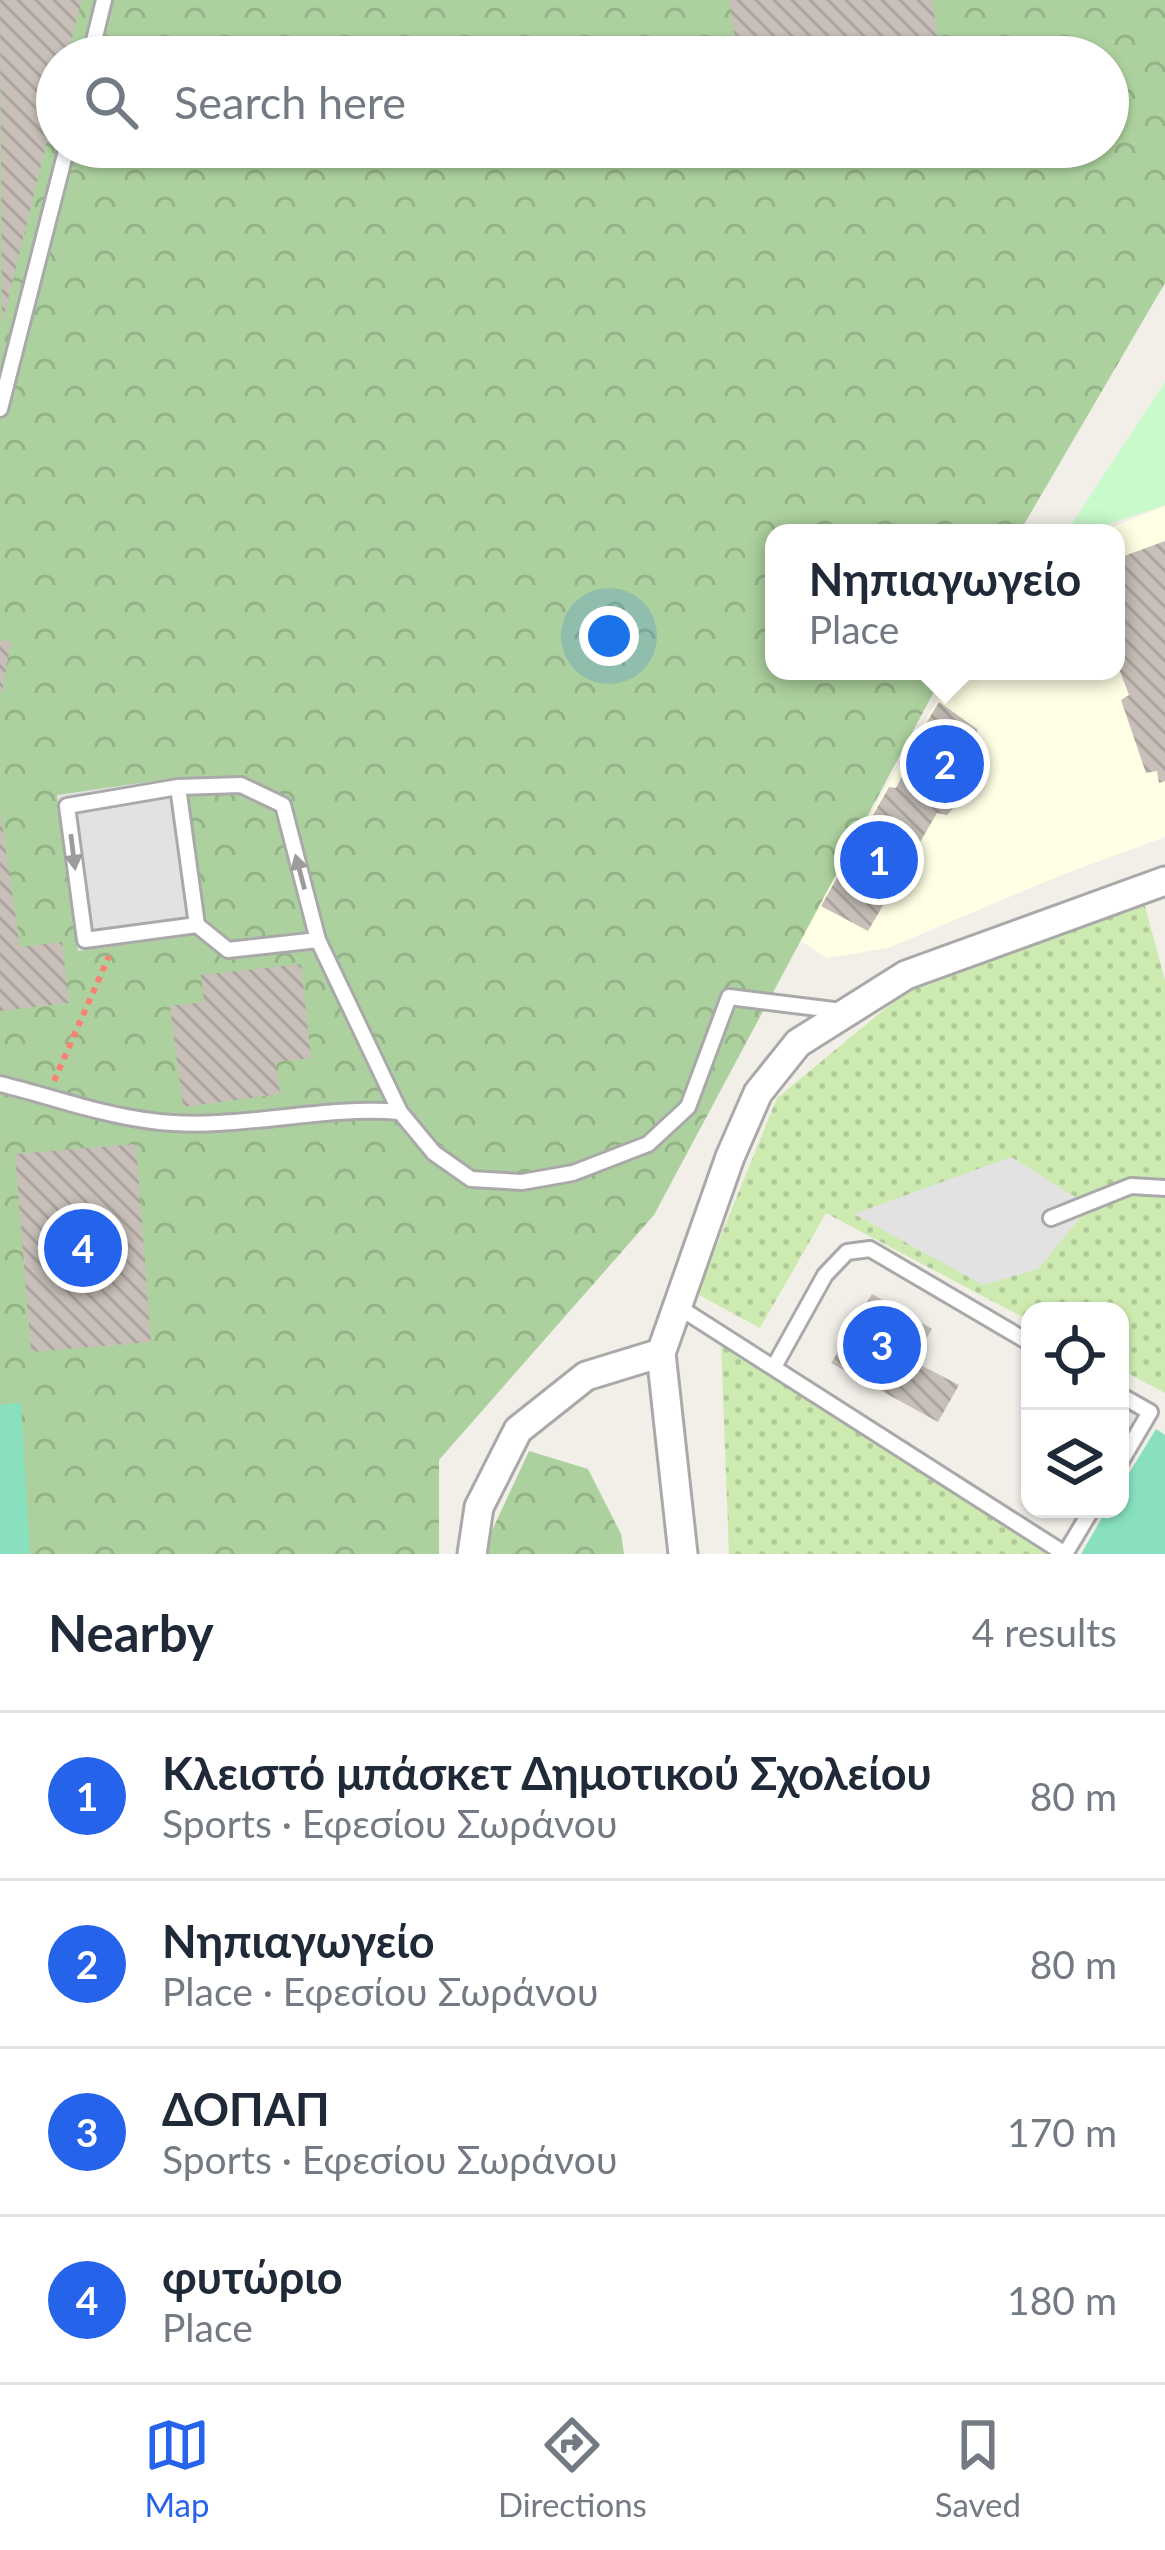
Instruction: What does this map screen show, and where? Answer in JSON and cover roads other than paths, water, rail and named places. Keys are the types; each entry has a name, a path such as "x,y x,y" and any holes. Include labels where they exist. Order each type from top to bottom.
{"street":[{"path":"683,1554 661,1353 730,1157 758,1093 798,1043 906,975 1165,880"},
{"path":"472,1554 479,1507 518,1430 586,1376 661,1353"}],"lane":[{"path":"95,36 104,0"},
{"path":"0,409 62,168"},
{"path":"197,925 85,940 67,806 178,787 241,785 283,805 318,940 400,1112 434,1153 471,1179 522,1182 574,1174 648,1144 688,1107 729,997 848,1012"},
{"path":"178,787 197,925 228,950 318,940"},
{"path":"0,1084 153,1121 239,1122 365,1109 400,1112"},
{"path":"1051,1218 1131,1186 1165,1188"},
{"path":"775,1365 825,1276 847,1252 870,1250 1021,1337"},
{"path":"677,1306 1065,1554 1087,1518"},
{"path":"1129,1400 1165,1421"},
{"path":"1129,1447 1150,1412"}],"place":[{"name":"Νηπιαγωγείο","path":"945,764"},
{"name":"Κλειστό μπάσκετ Δημοτικού Σχολείου","path":"879,860"},
{"name":"φυτώριο","path":"83,1248"},
{"name":"ΔΟΠΑΠ","path":"882,1345"}]}
